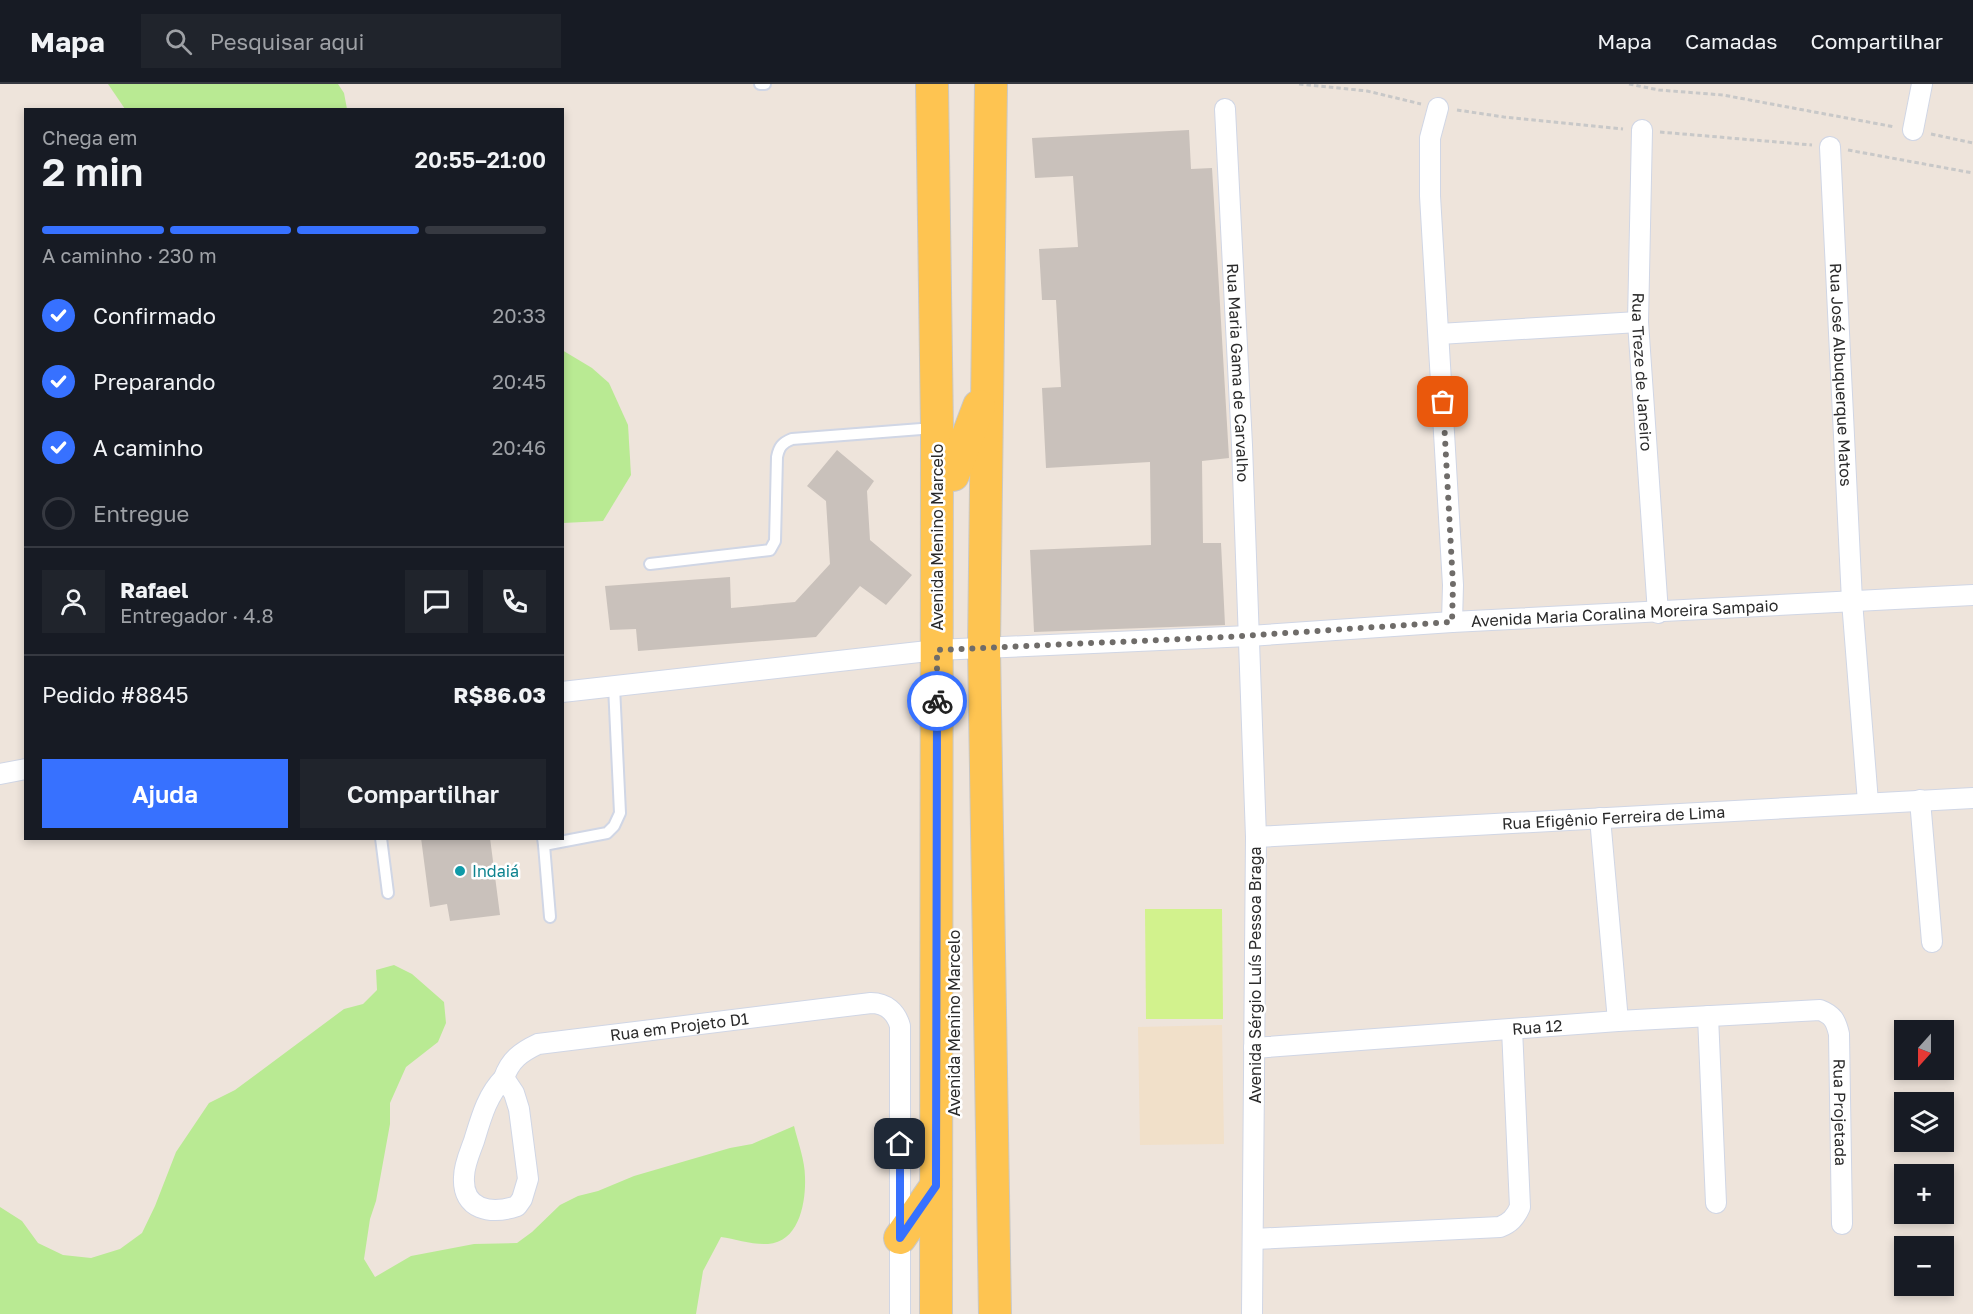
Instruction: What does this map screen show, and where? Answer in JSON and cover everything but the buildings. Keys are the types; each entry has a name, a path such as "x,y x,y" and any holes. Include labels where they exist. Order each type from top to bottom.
{"main road":[{"name":"Avenida Menino Marcelo","path":"932,84 937,428 958,649 936,1186 936,1314"},
{"name":"Avenida Menino Marcelo","path":"951,84 953,475 958,649 954,1314"},
{"path":"991,84 987,385 958,649 995,1314"},
{"path":"953,475 987,385"},
{"path":"900,1238 936,1186"}],"street":[{"path":"1913,130 1922,84"},
{"path":"1438,108 1430,138 1430,196 1453,585 1452,622"},
{"name":"Rua Maria Gama de Carvalho","path":"1225,109 1250,636"},
{"name":"Rua Treze de Janeiro","path":"1642,130 1638,322 1658,613"},
{"name":"Rua José Albuquerque Matos","path":"1830,147 1852,602 1868,802"},
{"path":"1439,334 1638,322"},
{"name":"Avenida Maria Coralina Moreira Sampaio","path":"564,692 958,649 1250,636 1452,622 1973,595"},
{"name":"Avenida Sérgio Luís Pessoa Braga","path":"1250,636 1256,837 1252,1314"},
{"path":"0,774 24,769"},
{"name":"Rua Efigênio Ferreira de Lima","path":"1256,837 1973,798"},
{"path":"1920,800 1932,942"},
{"path":"1600,819 1618,1021"},
{"name":"Rua em Projeto D1","path":"504,1078 514,1093 519,1108 528,1179 517,1206 496,1210 484,1209 474,1205 464,1188 464,1174 484,1110 493,1090 504,1078 515,1058 524,1050 538,1044 879,1003 888,1007 898,1019 900,1026 900,1238"},
{"name":"Rua 12","path":"1254,1048 1618,1021 1820,1010"},
{"name":"Rua Projetada","path":"1820,1010 1830,1014 1836,1022 1839,1034 1842,1224"},
{"path":"1708,1016 1716,1203"},
{"path":"1254,1239 1500,1227 1508,1224 1516,1217 1520,1207 1512,1029"},
{"path":"900,1238 900,1314"}],"lane":[{"path":"760,84 765,84"},
{"path":"650,564 770,550 775,541 778,449 784,442 792,439 937,428"},
{"path":"564,839 607,833 614,826 620,813 614,686"},
{"path":"381,840 388,893"},
{"path":"543,842 550,917"}],"path":[{"path":"1629,84 1659,90 1722,95 1973,143"}],"shaded area":[{"path":"1222,1025 1224,1144 1140,1145 1138,1027"}],"green space":[{"path":"108,84 338,84 344,93 347,108 124,108"},
{"path":"564,351 592,368 609,383 628,425 631,475 603,521 564,523"},
{"path":"1145,909 1222,909 1223,1019 1146,1019"},
{"path":"394,965 412,974 444,1002 446,1023 438,1042 406,1067 390,1103 390,1124 364,1259 375,1277 411,1256 474,1244 517,1243 560,1205 578,1196 598,1191 634,1176 730,1148 752,1144 794,1126 804,1165 805,1187 802,1209 794,1229 779,1242 768,1244 721,1237 703,1271 696,1314 0,1314 0,1207 22,1221 38,1243 63,1255 91,1258 120,1249 142,1233 176,1152 209,1103 235,1090 344,1009 363,1004 377,990 376,970"}],"way so far":[{"path":"937,701 937,650 1227,637 1452,622 1453,585 1443,402"}],"place":[{"name":"Indaiá","path":"460,871"}],"route":[{"path":"900,1144 900,1238 936,1186 937,701"}]}
